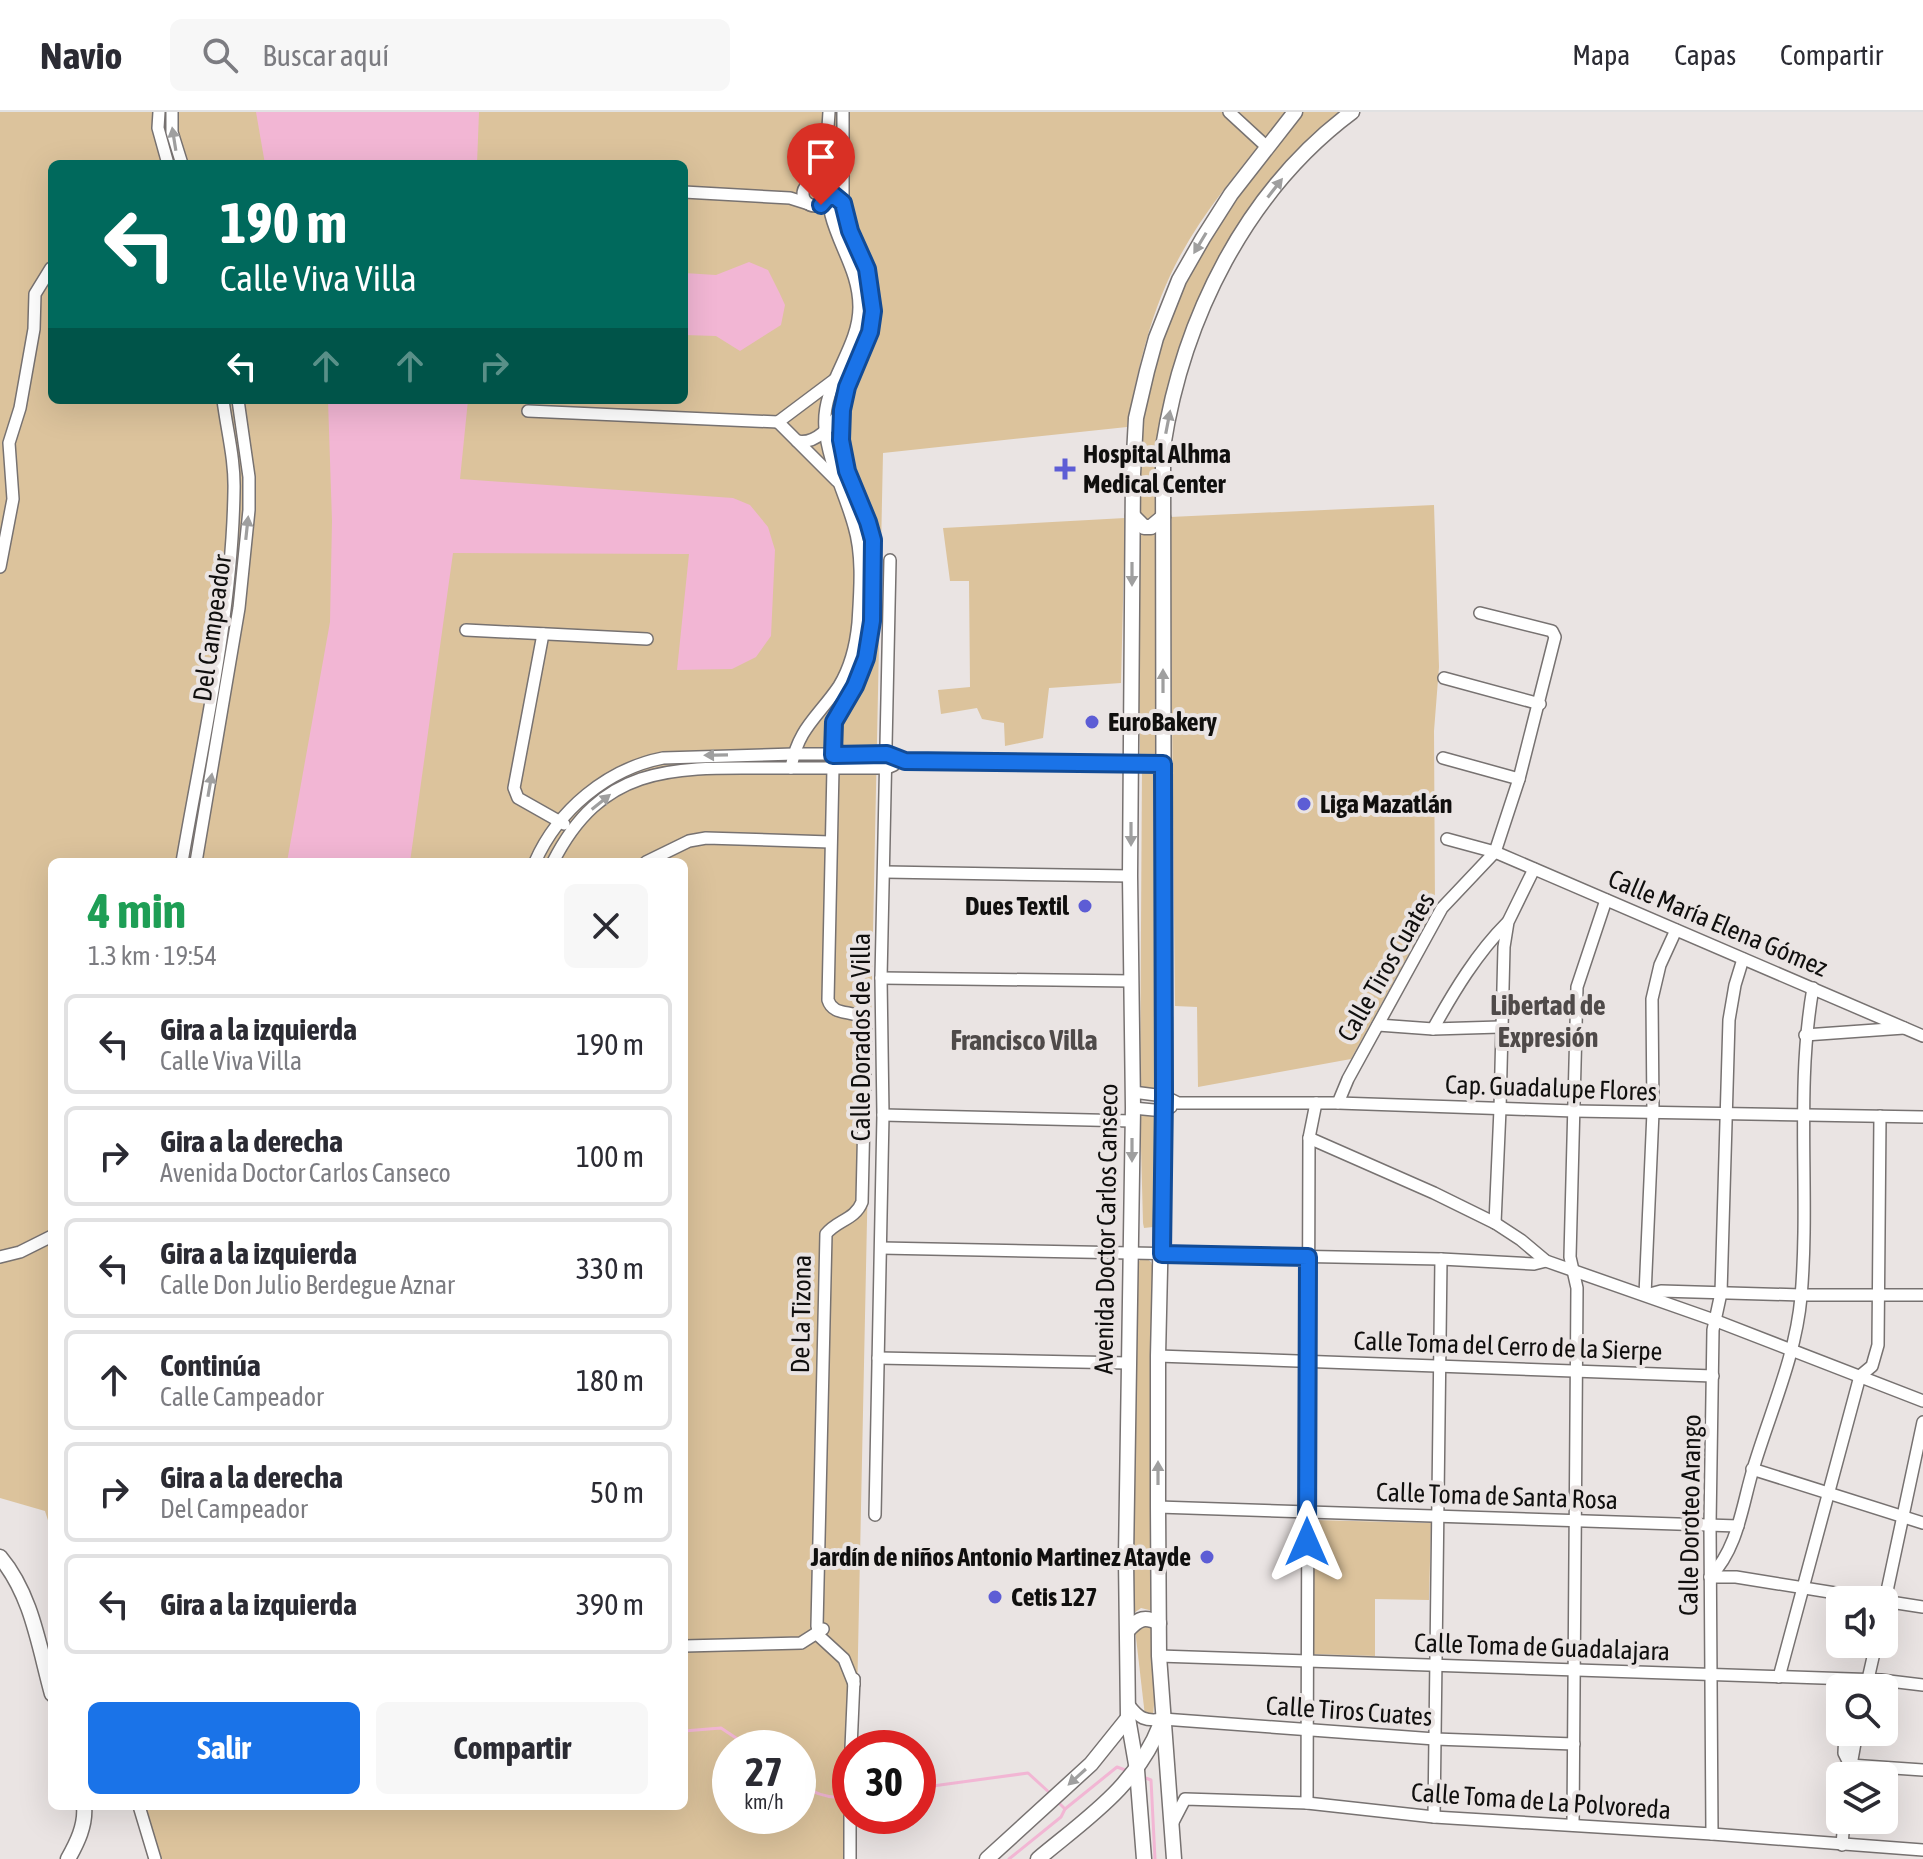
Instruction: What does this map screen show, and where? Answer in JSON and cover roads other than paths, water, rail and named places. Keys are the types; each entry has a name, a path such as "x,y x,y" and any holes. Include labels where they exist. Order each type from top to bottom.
{"main road":[{"name":"Avenida Doctor Carlos Canseco","path":"1144,1859 1138,1775 1128,1712 1128,1363 1133,1107 1130,876 1136,418 1156,338 1171,300 1203,238 1295,112"},
{"name":"Avenida Doctor Carlos Canseco","path":"1174,1859 1159,1656 1158,1356 1169,1103 1163,764 1163,447 1176,381 1195,323 1218,273 1244,230 1284,176 1325,134 1352,112"},
{"path":"1134,459 1151,459 1163,474"},
{"path":"1133,516 1144,527 1151,527 1163,517"},
{"path":"0,1557 26,1598 48,1679"},
{"path":"1128,1630 1141,1618 1159,1623"},
{"path":"987,1859 1091,1764 1128,1712"},
{"path":"1038,1859 1138,1775 1163,1719"},
{"path":"68,1859 79,1838 83,1810"}],"street":[{"path":"159,112 158,128 167,160"},
{"path":"172,112 172,132 181,160"},
{"path":"791,768 798,739 840,683 849,664 858,623 860,559 855,530 837,481 827,422 834,379 852,341 859,310 858,285 835,227 827,192 829,112"},
{"path":"654,858 689,841 706,838 830,842 834,722 855,686 866,658 872,621 874,553 868,522 847,471 841,440 847,387 870,332 873,311 867,269 850,231 843,203 843,112"},
{"path":"1229,112 1267,147"},
{"path":"790,198 808,185 826,164"},
{"path":"688,192 790,198 810,205 821,205 827,192 842,175"},
{"path":"808,185 820,183 843,203"},
{"path":"808,185 804,197 835,227"},
{"path":"0,567 13,499 4,445 20,408 34,329 35,294 48,273"},
{"path":"528,411 778,422 834,379"},
{"path":"804,403 827,422 841,440"},
{"name":"Del Campeador","path":"183,858 209,710 230,554 235,490 233,456 224,404"},
{"name":"Del Campeador","path":"197,858 239,608 249,510 249,477 239,404"},
{"path":"796,441 809,442 842,410"},
{"path":"778,422 837,481"},
{"name":"Calle Dorados de Villa","path":"875,1515 883,1115 881,978 890,560"},
{"name":"Calle Tiros Cuates","path":"1338,1103 1348,1079 1442,908 1495,852 1519,779 1555,634 1480,613"},
{"path":"466,630 647,639"},
{"path":"543,634 514,788 518,798 572,830"},
{"path":"1444,678 1540,704"},
{"path":"823,707 837,713"},
{"path":"209,710 222,712"},
{"path":"537,858 560,821 603,783 646,762 680,756 887,754 905,761 1163,764"},
{"path":"1443,758 1519,779"},
{"path":"555,858 572,830 609,795 649,775 707,767 887,768 905,761"},
{"name":"Calle María Elena Gómez","path":"1447,839 1495,852 1923,1036"},
{"name":"De La Tizona","path":"819,1628 826,1234 852,1217 862,1202 866,1027 858,1014 837,1011 828,1000 830,842"},
{"path":"1495,1223 1504,947 1508,922 1534,869"},
{"path":"885,872 1130,876"},
{"path":"1573,1825 1577,1288 1570,1257 1577,987 1606,900"},
{"path":"1433,1029 1456,988 1492,938 1508,922"},
{"path":"1645,1295 1653,1112 1654,984 1676,930"},
{"name":"Calle Doroteo Arango","path":"1712,1834 1710,1525 1714,1320 1721,1293 1729,1020 1743,959"},
{"path":"881,978 1132,981"},
{"path":"1710,1577 1724,1563 1738,1526 1752,1469 1796,1339 1801,1295 1805,1035 1813,988"},
{"path":"1378,1025 1433,1029 1500,1027"},
{"path":"1805,1035 1906,1028"},
{"name":"Cap. Guadalupe Flores","path":"1133,1107 1169,1103 1338,1103 1923,1117"},
{"path":"1307,1803 1309,1138 1316,1103"},
{"path":"883,1115 1133,1107"},
{"path":"1779,1677 1860,1376 1872,1366 1878,1345 1880,1116"},
{"path":"1309,1138 1495,1223 1546,1261 1714,1320 1923,1401"},
{"path":"0,1257 48,1239"},
{"path":"881,1248 1441,1259 1534,1264 1546,1261"},
{"path":"1434,1817 1441,1259"},
{"path":"1645,1295 1661,1291 1923,1295"},
{"name":"Calle Toma del Cerro de la Sierpe","path":"1158,1356 1713,1376"},
{"path":"878,1358 1128,1363"},
{"path":"1887,1586 1923,1422"},
{"path":"1752,1469 1923,1523"},
{"name":"Calle Toma de Santa Rosa","path":"1158,1507 1738,1526"},
{"path":"1710,1577 1736,1577 1826,1593"},
{"path":"1898,1604 1923,1607"},
{"path":"688,1646 801,1643 819,1628 844,1659 854,1684 852,1730"},
{"name":"Calle Toma de Guadalajara","path":"1159,1656 1779,1677 1826,1682"},
{"name":"Calle Toma de Guadalajara","path":"1898,1685 1923,1685"},
{"name":"Calle Tiros Cuates","path":"1128,1712 1143,1720 1435,1739 1574,1744"},
{"path":"1898,1770 1923,1770"},
{"name":"Calle Toma de La Polvoreda","path":"1171,1818 1176,1820 1181,1803 1190,1798 1307,1803 1434,1817 1923,1850"},
{"path":"140,1810 155,1859"},
{"path":"850,1834 850,1859"},
{"path":"1842,1845 1843,1834"}],"waterway":[{"path":"688,1731 724,1730"},
{"path":"1065,1809 1117,1767 1128,1771"},
{"path":"936,1786 1028,1773 1052,1795"},
{"path":"1143,1777 1151,1780 1155,1859"},
{"path":"816,1792 832,1797"},
{"path":"1009,1859 1061,1817 1065,1809 1057,1801"}],"place":[{"name":"Hospital Alhma Medical Center","path":"1065,469"},
{"name":"EuroBakery","path":"1092,722"},
{"name":"Liga Mazatlán","path":"1304,804"},
{"name":"Dues Textil","path":"1085,906"},
{"name":"Jardín de niños Antonio Martinez Atayde","path":"1207,1557"},
{"name":"Cetis 127","path":"995,1597"}],"district":[{"name":"Libertad de Expresión","path":"1548,1021"},
{"name":"Francisco Villa","path":"1024,1040"}]}
